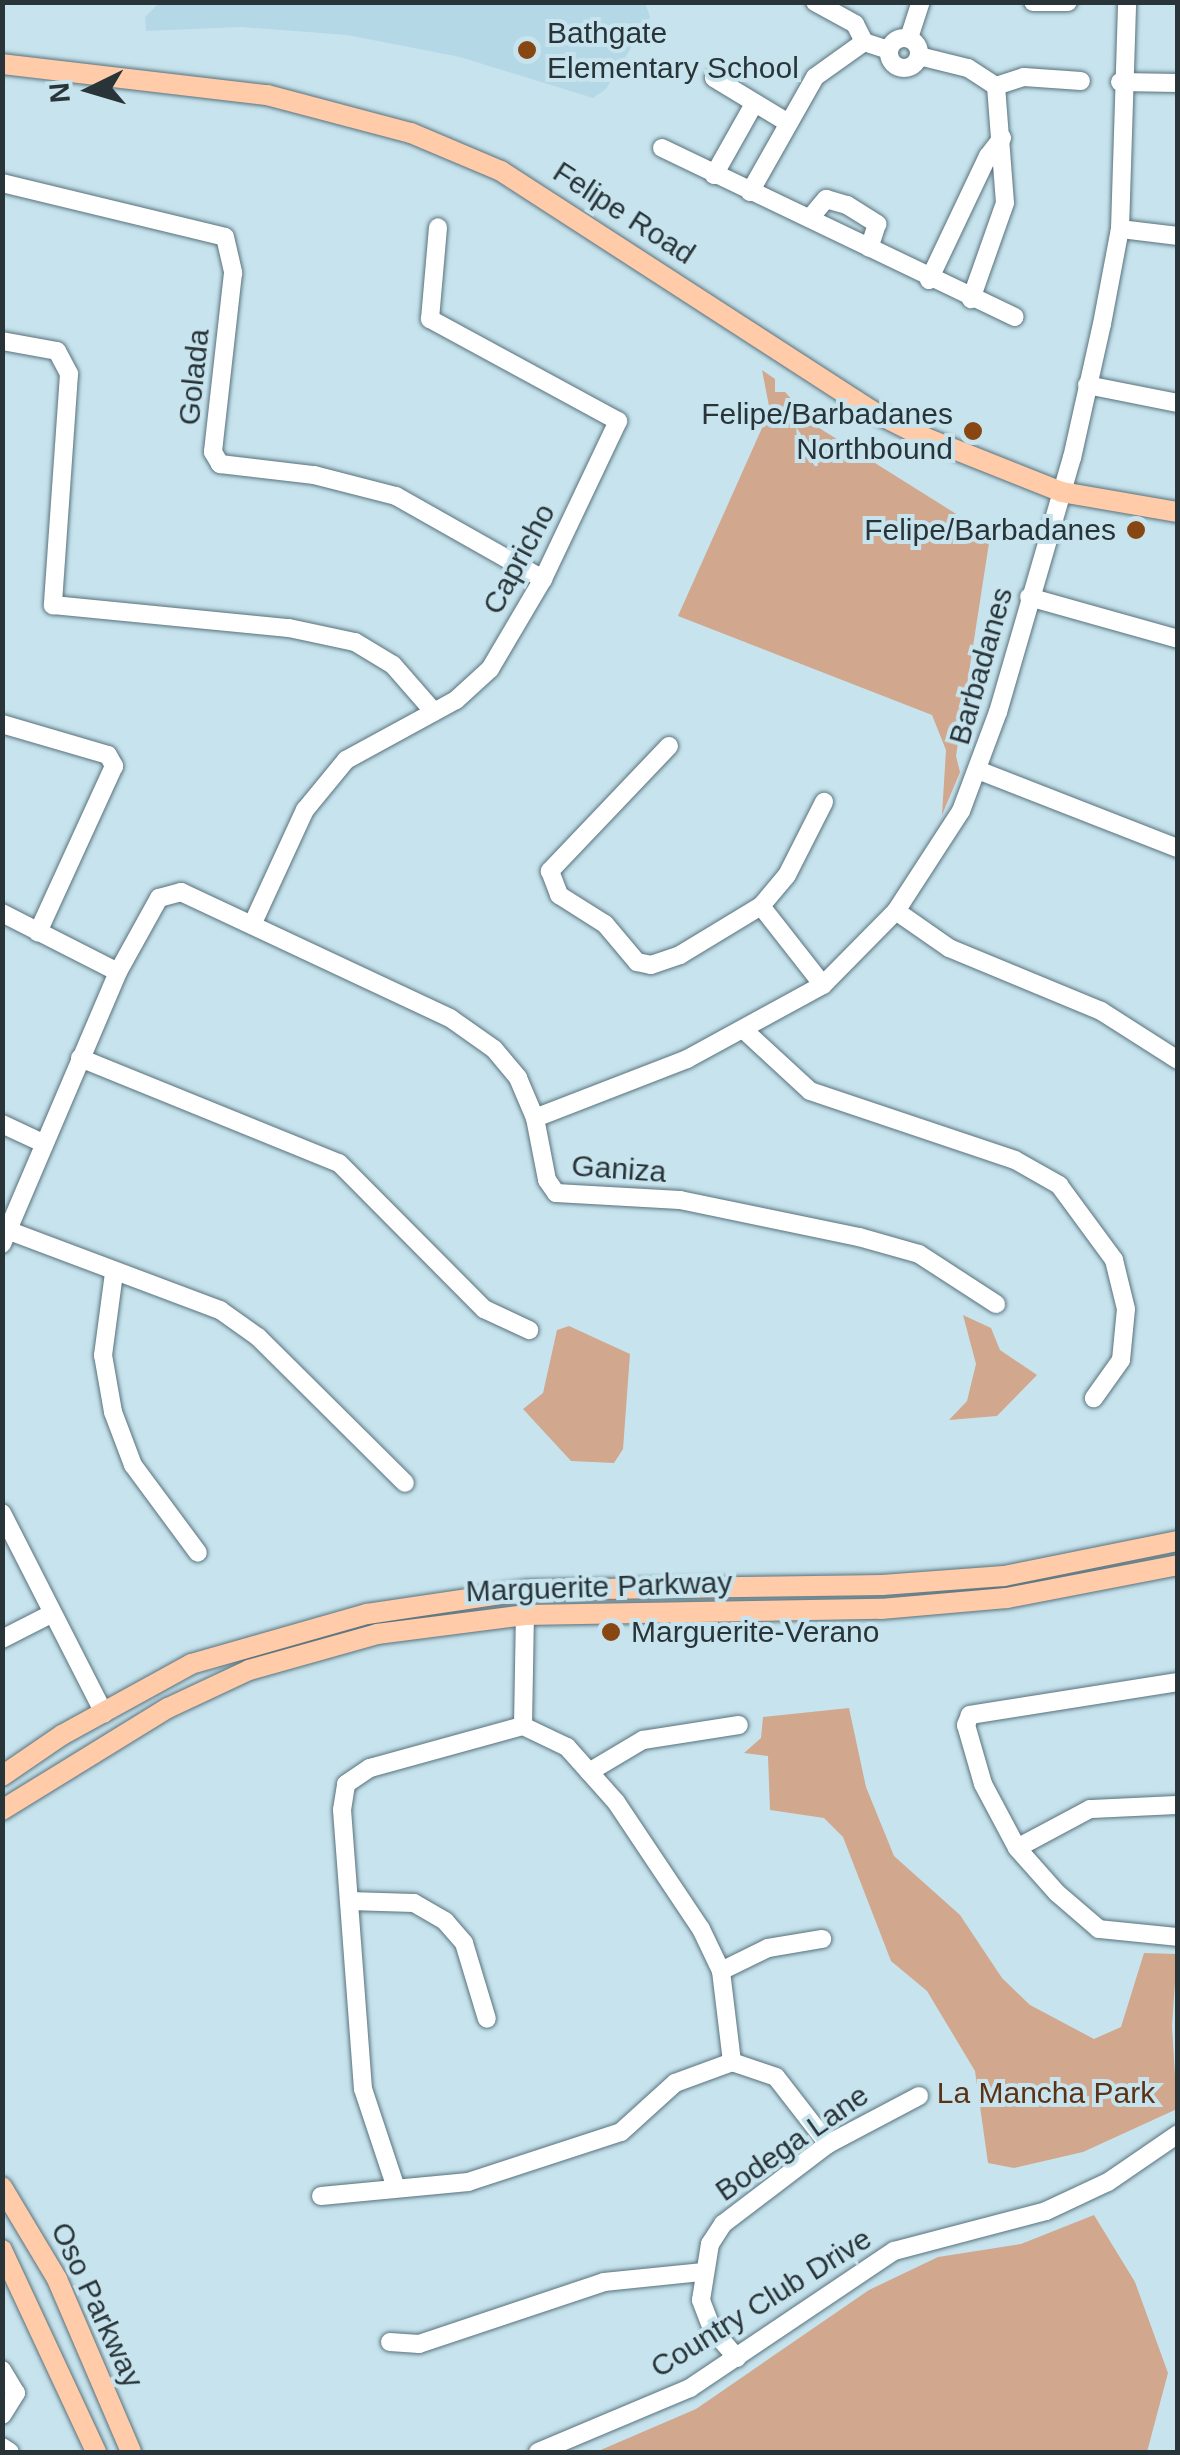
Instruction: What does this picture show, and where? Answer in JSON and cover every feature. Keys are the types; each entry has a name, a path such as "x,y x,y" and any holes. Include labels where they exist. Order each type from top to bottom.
{"main road":[{"name":"Felipe Road","path":"2,64 267,96 411,133 500,171 567,211 870,410 981,464 1062,492 1178,512"},
{"name":"Marguerite Parkway","path":"2,1776 104,1712 229,1650 367,1614 472,1596 1004,1576 1178,1541"},
{"name":"Marguerite Parkway","path":"2,1810 168,1708 249,1670 377,1634 525,1615 882,1610 1008,1598 1178,1565"},
{"name":"Oso Parkway","path":"2,2188 57,2279 131,2452"},
{"name":"Oso Parkway","path":"2,2250 96,2452"}],"street":[{"path":"815,2 855,24 864,42 888,50 898,67 909,68 919,56"},
{"path":"921,2 909,38 919,56 968,68 996,86 1024,78 1082,81"},
{"path":"1032,2 1068,2"},
{"name":"Barbadanes","path":"536,1118 744,1031 823,985 896,911 980,770 1062,492 1120,229 1120,82 1127,2"},
{"path":"888,50 896,38 909,38"},
{"path":"750,192 786,121 815,77 864,42"},
{"path":"714,78 786,121"},
{"path":"1120,82 1178,84"},
{"path":"971,299 1005,203 996,86"},
{"path":"714,175 754,104"},
{"path":"930,280 988,156 1002,138"},
{"path":"662,148 930,280 1015,317"},
{"name":"Golada","path":"2,183 225,238 233,272 213,452 220,464 314,476 396,496 543,578"},
{"path":"810,218 826,199 847,205 877,224 869,248"},
{"name":"Capricho","path":"252,925 306,810 346,760 434,712 490,669 543,578 618,421 430,318 438,227"},
{"path":"1120,229 1178,236"},
{"path":"2,341 56,351 69,374 53,605 289,628 355,642 393,665 434,712"},
{"path":"1087,386 1178,402"},
{"path":"1029,597 1178,639"},
{"path":"2,724 108,755 114,766 38,932"},
{"path":"669,746 608,816 560,854 550,882 605,924 637,962 651,965 722,934 761,906 797,859 824,802"},
{"path":"980,770 1178,848"},
{"name":"Ganiza","path":"118,972 159,898 175,892 199,896 474,1033 518,1078 536,1118 547,1180 556,1193 680,1200 859,1237 919,1254 996,1304"},
{"path":"761,906 823,985"},
{"path":"896,911 948,948 1101,1010 1178,1060"},
{"path":"2,913 118,972 5,1237 220,1310 258,1337 405,1483"},
{"path":"744,1031 810,1092 1015,1160 1059,1185 1114,1260 1126,1310 1121,1360 1094,1398"},
{"path":"80,1058 339,1163 484,1309 528,1330"},
{"path":"2,1124 45,1144"},
{"path":"114,1273 103,1355 113,1412 133,1465 198,1553"},
{"path":"2,1513 104,1712"},
{"path":"2,1639 51,1614"},
{"path":"523,1726 525,1615"},
{"path":"1178,1682 970,1715 966,1725 982,1784 1017,1848 1099,1928 1178,1937"},
{"path":"589,1772 643,1740 739,1725"},
{"path":"396,2188 363,2090 349,1901 346,1784 370,1768 523,1726 544,1732 589,1772 651,1851 721,1972 732,2062"},
{"path":"1017,1848 1090,1808 1178,1805"},
{"path":"349,1901 414,1903 445,1921 464,1943 488,2020"},
{"path":"721,1972 768,1948 822,1939"},
{"path":"321,2196 468,2182 621,2132 674,2082 732,2062 776,2077 828,2144"},
{"name":"Bodega Lane","path":"703,2272 724,2224 828,2144 919,2096"},
{"name":"Country Club Drive","path":"538,2452 569,2446 690,2388 894,2251 1046,2211 1108,2182 1178,2134"},
{"path":"390,2342 418,2344 604,2282 703,2272 706,2314 737,2358"},
{"path":"2,2370 16,2393 2,2415"},
{"path":"2,2447 10,2452"}],"shaded area":[{"name":"Bathgate Elementary School","path":"160,2 645,2 650,17 606,89 593,98 460,57 347,35 241,27 146,31 145,17"}],"green space":[{"path":"762,370 775,379 775,392 785,392 816,426 985,532 989,543 956,756 960,772 942,815 946,750 932,715 678,616 762,428 769,406"},
{"path":"963,1315 991,1328 1000,1350 1037,1375 997,1416 949,1420 967,1401 976,1364"},
{"path":"569,1326 630,1354 623,1449 614,1463 571,1461 523,1409 543,1393 557,1330"},
{"name":"La Mancha Park","path":"849,1708 866,1787 894,1856 960,1915 1002,1978 1030,2005 1094,2039 1121,2027 1144,1953 1177,1954 1172,2026 1177,2109 1083,2152 1014,2168 988,2163 975,2071 927,1991 891,1961 843,1837 824,1818 770,1810 768,1756 744,1753 761,1738 763,1717"},
{"path":"1094,2215 1135,2282 1168,2373 1147,2452 596,2452 696,2409 869,2290 938,2257 1021,2244"}],"place":[{"name":"Bathgate Elementary School","path":"527,50"},
{"name":"Felipe/Barbadanes Northbound","path":"973,431"},
{"name":"Felipe/Barbadanes","path":"1136,530"},
{"name":"Marguerite-Verano","path":"611,1632"}]}
